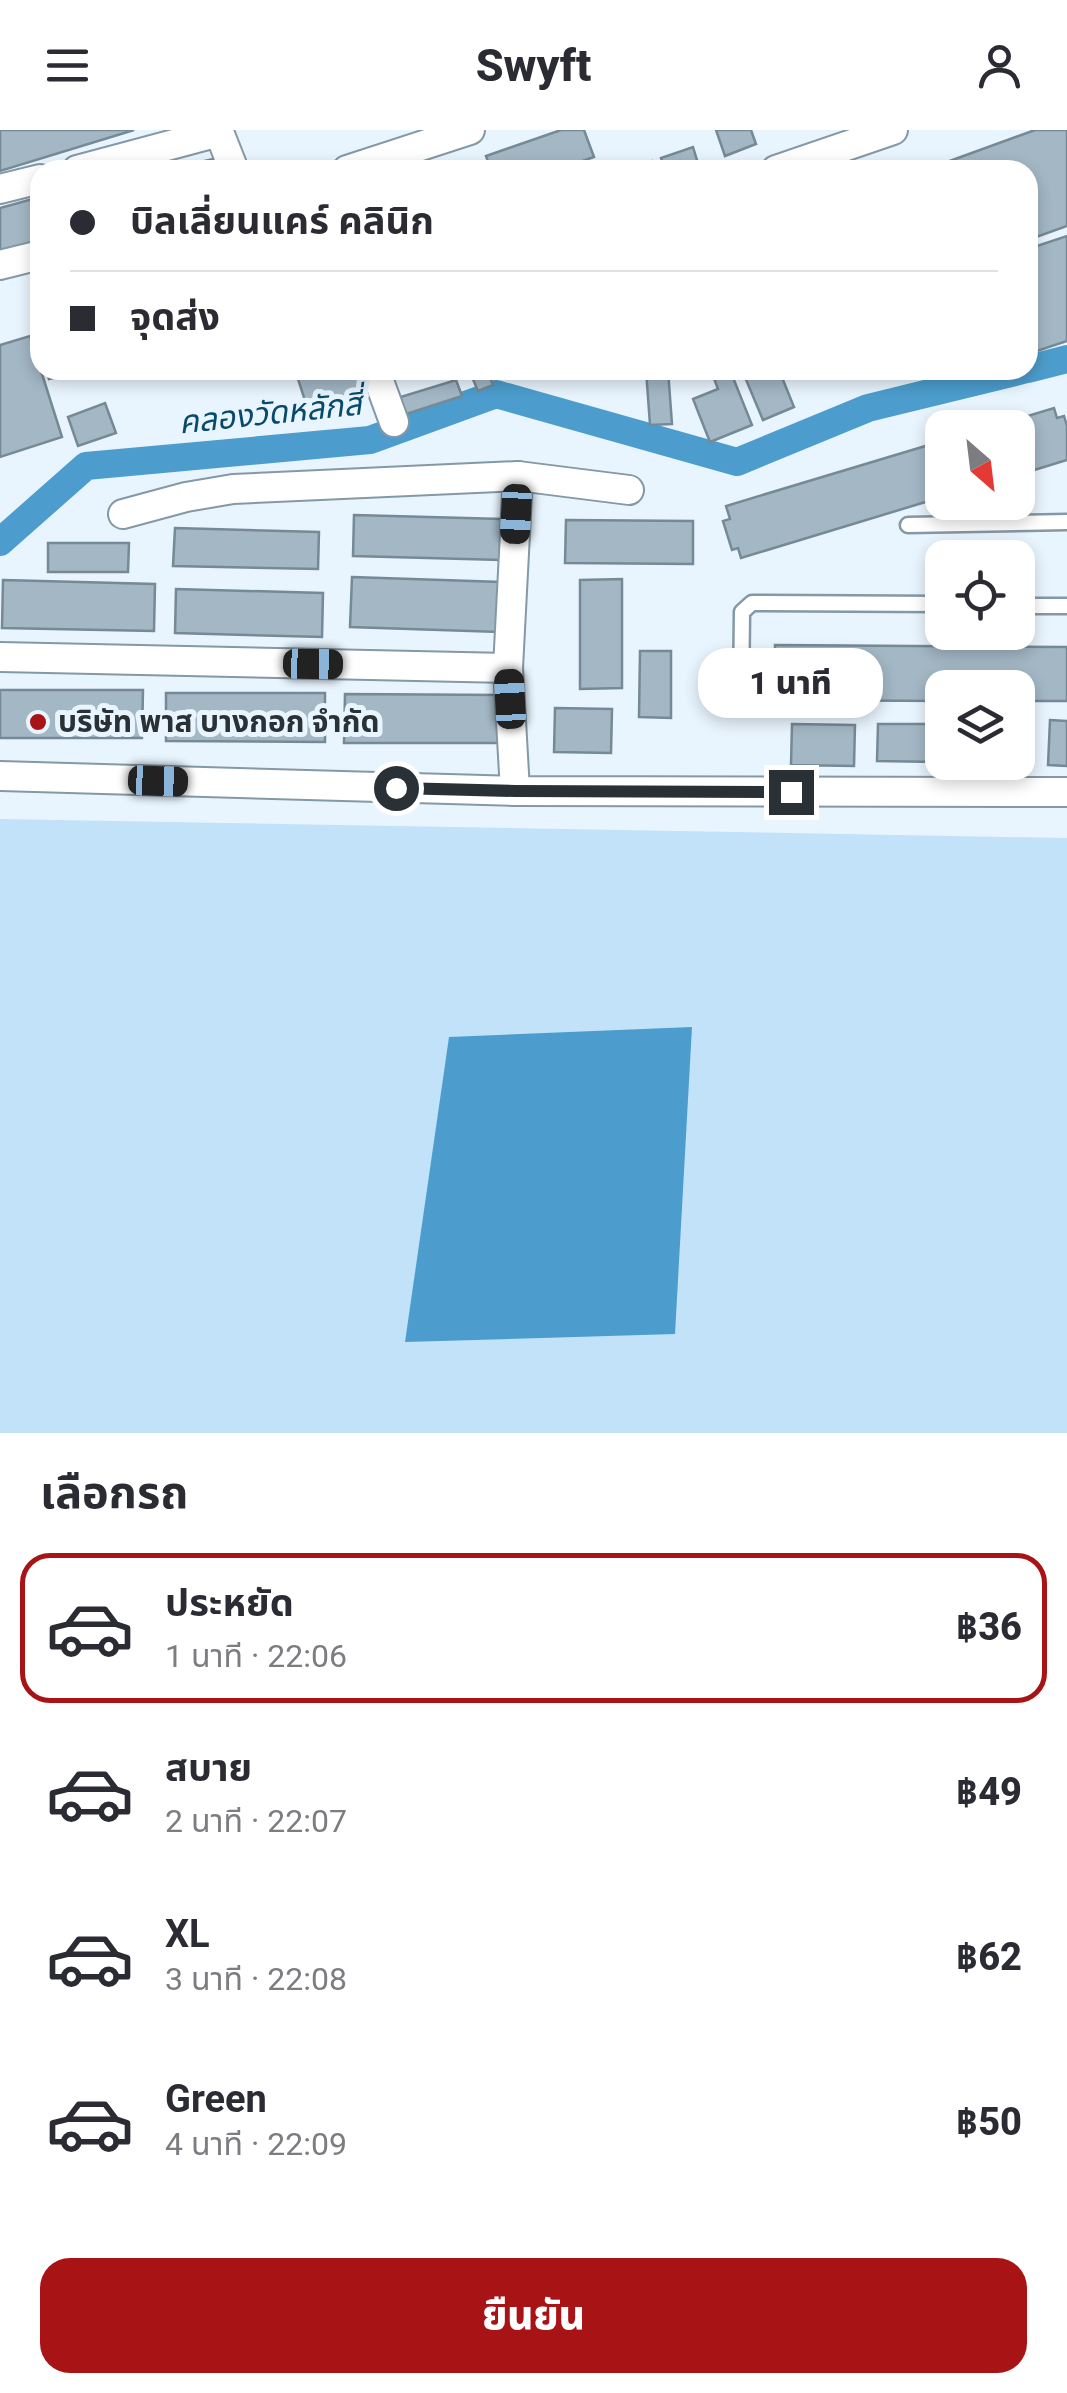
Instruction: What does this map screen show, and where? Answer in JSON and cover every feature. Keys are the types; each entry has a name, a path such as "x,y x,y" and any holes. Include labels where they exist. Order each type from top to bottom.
{"street":[{"path":"377,160 470,130"},
{"path":"827,160 893,130"},
{"path":"167,159 218,131 230,160"},
{"path":"0,190 30,182"},
{"path":"0,265 30,258"},
{"path":"379,380 394,422"},
{"path":"515,791 508,668 518,476"},
{"path":"123,514 186,496 234,488 518,476 629,490"},
{"path":"0,657 508,668"},
{"path":"0,776 515,791 1067,792"}],"lane":[{"path":"908,525 1067,522"},
{"path":"741,696 742,612 752,603 925,604"},
{"path":"1035,606 1067,606"}],"shaded area":[{"path":"0,819 1067,838 1067,1433 0,1433"}],"water":[{"path":"692,1027 675,1334 405,1342 449,1037"}],"building":[{"path":"0,130 134,130 30,160 0,171"},
{"path":"561,130 584,130 594,157 487,160 486,156"},
{"path":"716,130 751,130 756,144 725,156"},
{"path":"1035,130 1067,130 1067,226 1038,236 1038,160 952,160"},
{"path":"693,147 697,160 662,160"},
{"path":"30,200 30,243 0,251 0,208"},
{"path":"1067,236 1067,341 1038,351 1038,246"},
{"path":"30,336 30,380 44,380 62,437 0,457 0,345"},
{"path":"298,380 363,380 367,391 308,410"},
{"path":"456,380 462,396 400,416 394,399"},
{"path":"473,380 491,380 493,385 478,391"},
{"path":"647,380 669,380 672,424 650,425"},
{"path":"715,380 734,380 752,425 710,442 693,399 718,389"},
{"path":"746,380 783,380 794,407 763,420"},
{"path":"105,403 116,433 78,446 68,417"},
{"path":"1054,408 1057,418 1064,416 1067,460 1035,470 1035,414"},
{"path":"925,446 925,502 741,558 738,548 732,550 723,521 730,519 726,506"},
{"path":"354,515 502,519 501,560 353,556"},
{"path":"566,520 693,521 693,564 565,563"},
{"path":"175,528 319,532 318,569 173,566"},
{"path":"48,543 129,543 128,572 48,572"},
{"path":"352,577 501,582 499,632 350,627"},
{"path":"622,579 622,688 580,689 580,580"},
{"path":"3,580 155,584 154,631 2,628"},
{"path":"176,589 323,593 322,637 175,633"},
{"path":"775,645 925,646 925,650 1067,647 1067,701 1035,701 1035,670 925,670 925,701 771,700 769,663 775,664"},
{"path":"640,651 671,651 671,718 639,717"},
{"path":"0,690 143,690 142,738 0,738"},
{"path":"166,693 325,693 325,742 166,741"},
{"path":"345,694 504,695 504,743 344,743"},
{"path":"555,708 612,709 611,753 554,752"},
{"path":"1050,720 1067,721 1067,766 1048,765"},
{"path":"792,724 855,725 854,766 791,765"},
{"path":"878,724 925,724 925,762 877,761"}],"waterway":[{"name":"คลองวัดหลักสี่","path":"1038,366 1067,359"},
{"name":"คลองวัดหลักสี่","path":"0,542 86,466 370,440 496,394 737,462 868,408 982,380"}],"place":[{"name":"บริษัท พาส บางกอก จำกัด","path":"38,722"}],"route":[{"path":"396,788 791,792"}]}
